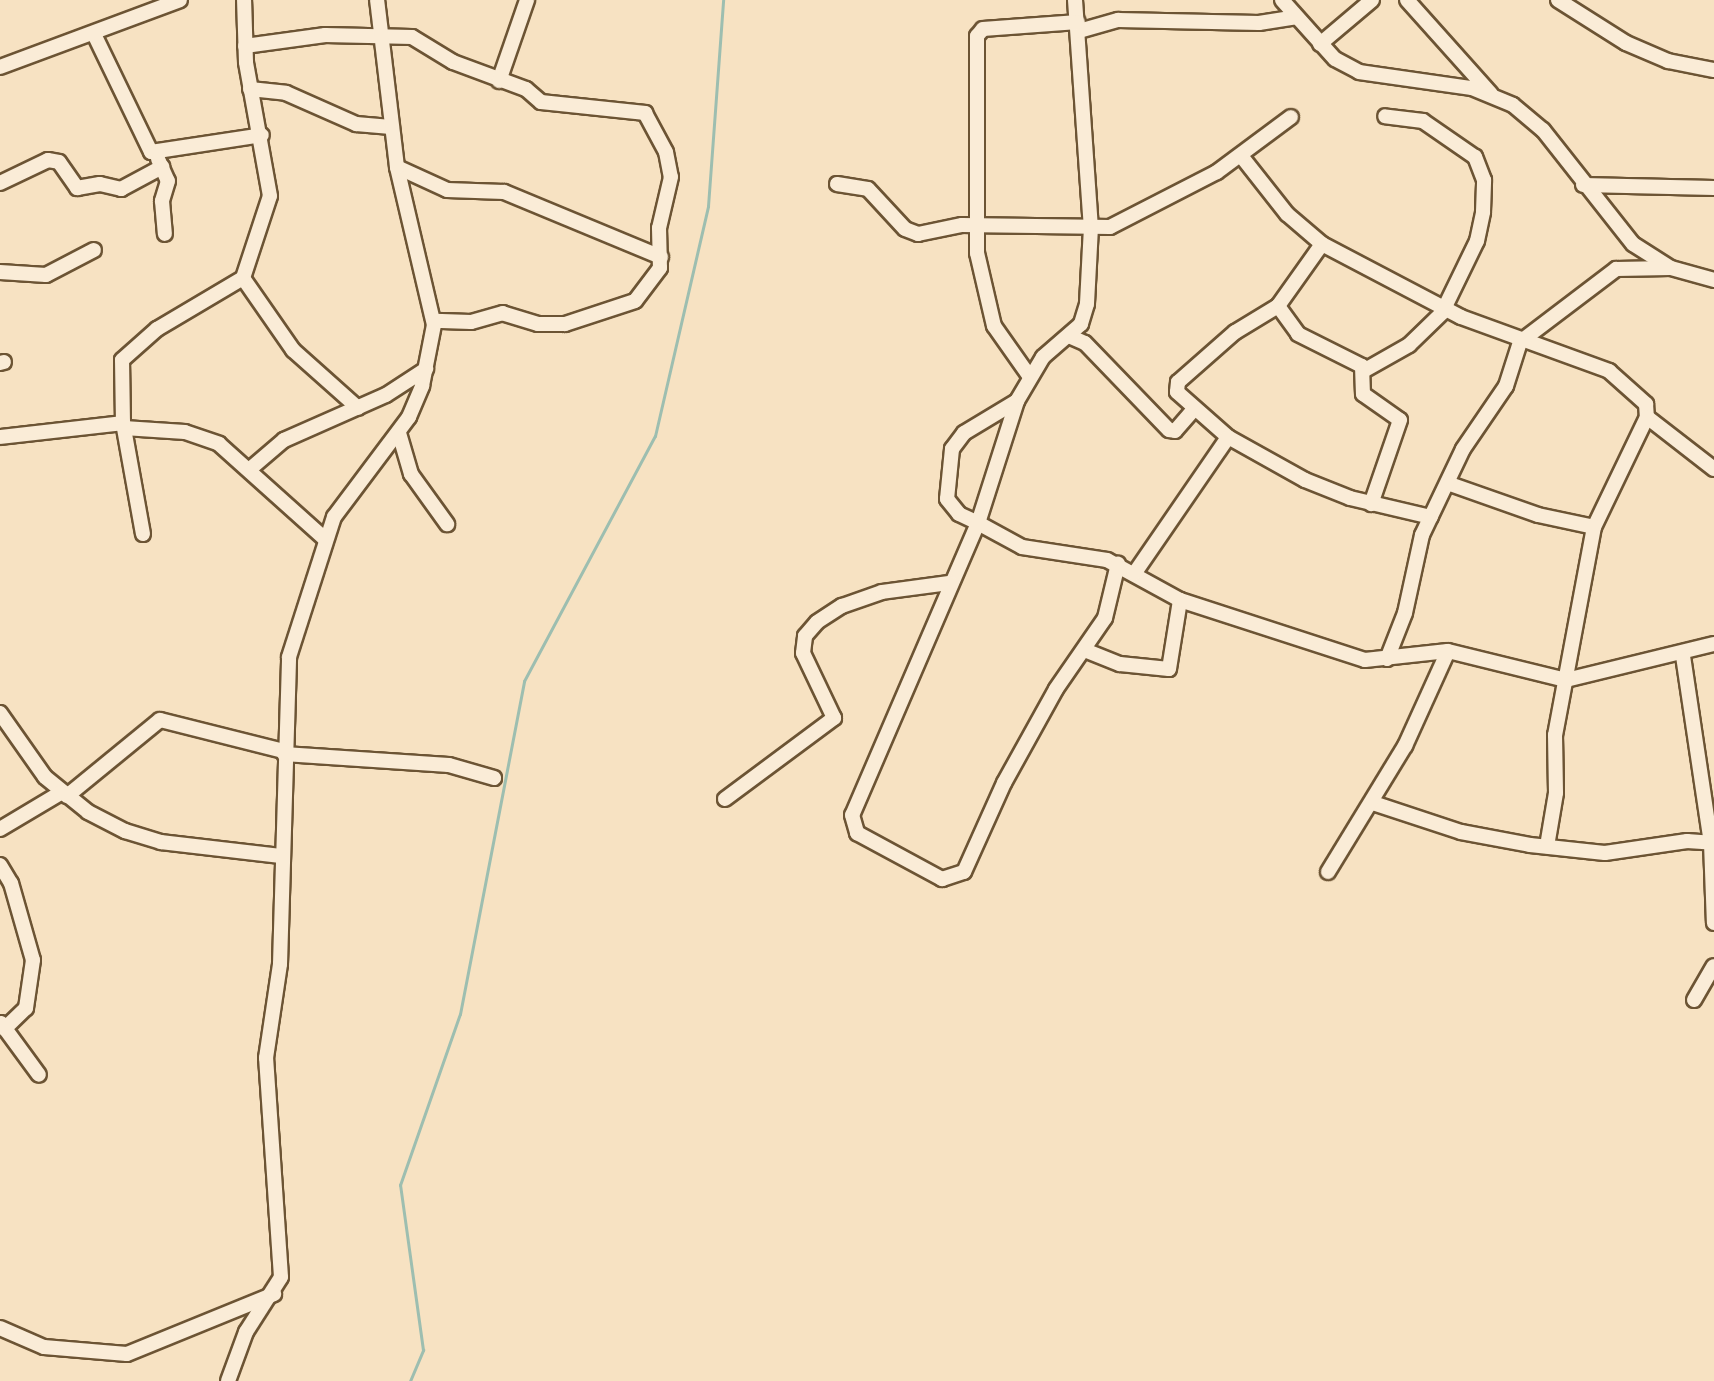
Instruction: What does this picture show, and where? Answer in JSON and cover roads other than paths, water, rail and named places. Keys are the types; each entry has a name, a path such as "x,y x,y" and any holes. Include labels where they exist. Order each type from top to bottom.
{"street":[{"path":"0,67 94,34 180,0"},
{"path":"143,534 123,425 119,370 127,354 157,329 243,278 270,196 261,135 250,89 245,46 244,0"},
{"path":"228,1381 246,1332 274,1294 281,1255 266,1058 279,964 280,856 289,657 325,539 345,496 399,433 426,369 434,321 397,167 377,35 377,0"},
{"path":"499,81 527,0"},
{"path":"1075,0 1091,227 1087,304 1081,324 1051,348 1030,376 1017,401 978,523 949,583 850,822 869,843 942,879 964,872 1004,783 1056,689 1087,651 1110,605 1118,564"},
{"path":"1282,0 1320,44 1359,72 1491,94"},
{"path":"1320,44 1372,0"},
{"path":"1407,0 1491,94 1543,130 1624,236 1671,268"},
{"path":"1558,0 1626,43 1668,61 1714,70"},
{"path":"1030,376 994,326 974,225 977,33 1078,27 1118,20 1259,23 1296,17"},
{"path":"94,34 141,140 159,161 168,181 162,201 165,234"},
{"path":"245,46 326,35 412,37 499,81 526,89 541,102 645,113 666,152 670,177 659,228 661,257 658,272 626,307 565,324 538,324 503,313 471,322 434,321"},
{"path":"250,89 286,93 356,124 391,127"},
{"path":"1365,370 1416,340 1444,309 1480,230 1480,165 1433,126 1385,116"},
{"path":"837,184 868,189 910,233 974,225 1110,227 1143,213 1242,158 1291,117"},
{"path":"0,183 48,160 59,162 77,188 100,184 121,189 159,161 261,135"},
{"path":"1242,158 1287,214 1322,244 1444,309 1520,342 1609,371 1642,397 1647,417 1714,469"},
{"path":"397,167 447,190 499,190 661,257"},
{"path":"1583,185 1714,188"},
{"path":"1322,244 1278,306 1235,332 1178,382 1177,392 1228,437 1328,491 1371,504 1431,517"},
{"path":"0,272 46,275 94,250"},
{"path":"1387,659 1431,517 1450,484 1463,449 1506,386 1520,342 1616,269 1671,268 1714,280"},
{"path":"243,278 294,350 358,408"},
{"path":"1278,306 1298,334 1365,370"},
{"path":"1068,336 1085,343 1169,430 1175,431 1194,409"},
{"path":"250,469 285,440 358,408 426,369"},
{"path":"1365,370 1363,394 1398,416 1401,426 1371,504"},
{"path":"1017,401 964,433 952,449 947,499 960,514 1022,547 1118,564 1180,600 1338,654 1387,659 1448,651 1566,680 1683,656 1714,644"},
{"path":"1547,846 1556,793 1555,735 1594,527 1647,417"},
{"path":"0,437 123,425 200,436 250,469 325,539"},
{"path":"399,433 411,474 447,524"},
{"path":"1134,574 1228,437"},
{"path":"1450,484 1538,515 1594,527"},
{"path":"725,799 834,718 803,653 805,636 817,622 842,606 882,592 949,583"},
{"path":"1087,651 1120,664 1168,669 1180,600"},
{"path":"1328,872 1373,803 1422,714 1448,651"},
{"path":"1683,656 1712,843 1714,923"},
{"path":"0,713 13,738 65,794 144,838 280,856"},
{"path":"0,829 65,794 160,720 284,752 449,765 494,778"},
{"path":"1373,803 1461,832 1605,854 1687,841 1712,843"},
{"path":"0,865 33,960 26,1008 2,1025 39,1076"},
{"path":"1694,999 1714,966"},
{"path":"0,1328 44,1347 127,1354 274,1294"}],"waterway":[{"path":"410,1381 423,1350 400,1185 460,1014 524,681 655,436 708,206 723,0"}]}
